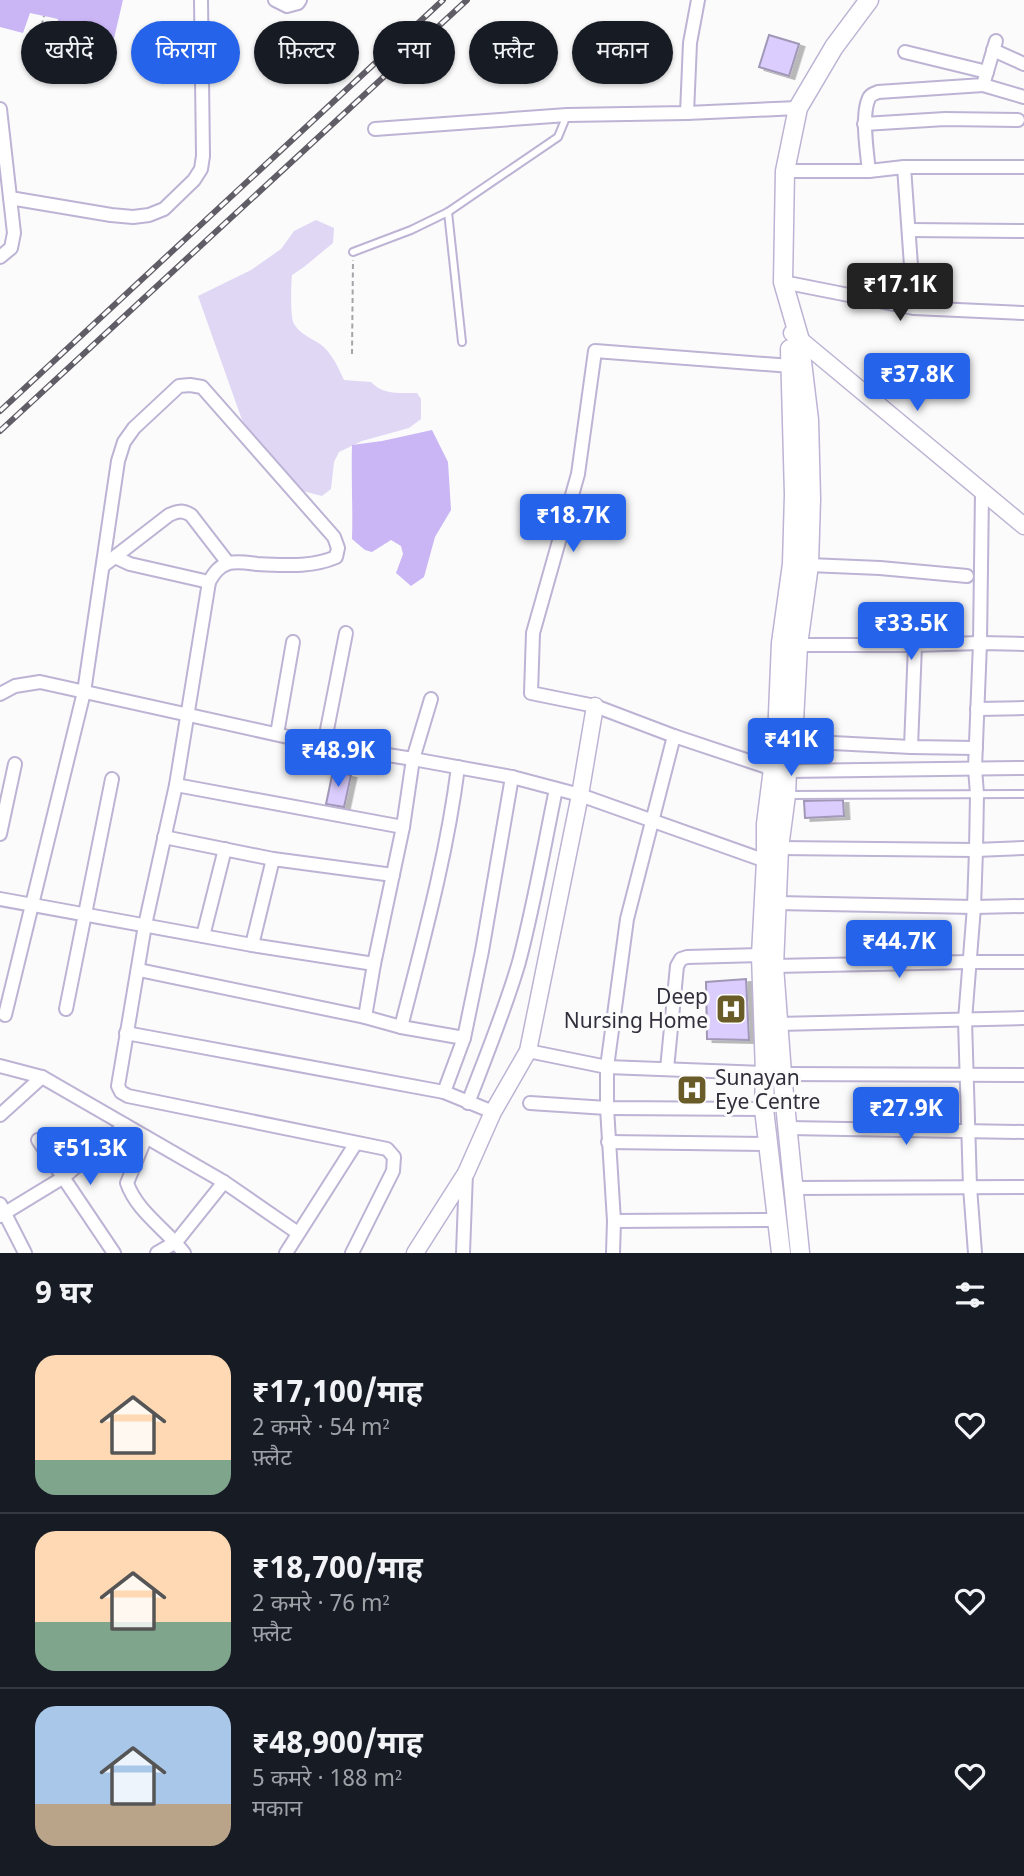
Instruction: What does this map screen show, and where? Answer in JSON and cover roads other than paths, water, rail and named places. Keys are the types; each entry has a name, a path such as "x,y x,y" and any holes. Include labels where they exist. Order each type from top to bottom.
{"main road":[{"path":"781,1253 764,1109 773,1073 778,1024 768,961 777,903 766,824 780,770 793,741 798,645 809,565 811,499 808,420 783,282 785,171 798,108 834,47 869,0"},
{"path":"794,334 791,366 794,495 792,564 781,643 777,737 786,795 772,855 768,961 773,1073 788,1128 800,1253"}],"street":[{"path":"10,198 133,217 164,209 194,180 201,169 203,156 201,0"},
{"path":"275,0 288,6 300,0"},
{"path":"687,113 690,44 698,0"},
{"path":"985,78 994,46 1024,64"},
{"path":"905,52 985,78 1024,97"},
{"path":"869,171 864,124 869,99 874,93 985,78"},
{"path":"375,129 567,115 798,108"},
{"path":"0,109 14,233 10,248 0,257"},
{"path":"864,124 946,119 1018,120"},
{"path":"904,167 915,309"},
{"path":"785,171 1024,167"},
{"path":"909,230 1024,231"},
{"path":"783,282 915,309 1024,313"},
{"path":"794,334 1024,526"},
{"path":"791,366 595,351 578,474 533,633 531,693 595,706 674,736 780,770 1024,768"},
{"path":"5,1015 84,692 118,461 124,442 134,428 179,386 190,384 202,387 334,537 338,548 336,557 306,565 228,563 216,570 209,582 176,785 145,925 118,1086 121,1092 128,1096 387,1149 394,1157 393,1171 352,1253"},
{"path":"975,1253 970,1187 965,1020 976,850 975,768 982,492"},
{"path":"103,566 169,515 184,511 191,514 228,563"},
{"path":"115,557 130,564 209,582"},
{"path":"809,565 967,576"},
{"path":"324,745 346,633"},
{"path":"277,734 293,642"},
{"path":"798,645 1024,644"},
{"path":"911,747 915,645"},
{"path":"0,694 15,686 40,682 324,745 512,777 580,795 653,822 772,855 1024,848"},
{"path":"365,1017 403,827 413,759 431,699"},
{"path":"415,1253 466,1173 493,1112 528,1051 580,795 595,706"},
{"path":"977,709 1024,708"},
{"path":"613,1253 607,1067 627,919 674,736"},
{"path":"793,741 976,748"},
{"path":"0,834 15,764"},
{"path":"401,1027 444,858 458,767"},
{"path":"444,1092 464,1038 512,777"},
{"path":"66,1009 112,779"},
{"path":"176,785 403,827"},
{"path":"468,1103 502,1015 518,963 556,789"},
{"path":"164,837 273,859 393,875"},
{"path":"203,936 225,849"},
{"path":"252,945 273,859"},
{"path":"0,899 252,945 374,964"},
{"path":"777,903 1024,906"},
{"path":"667,1069 677,966 687,957 768,961 1024,962"},
{"path":"138,970 464,1038"},
{"path":"778,1024 1024,1018"},
{"path":"126,1033 444,1092 493,1112"},
{"path":"528,1051 607,1067 773,1073 1024,1075"},
{"path":"0,1066 42,1077 224,1182 298,1233"},
{"path":"0,1115 42,1077"},
{"path":"530,1103 607,1108 764,1109"},
{"path":"25,1253 2,1211 64,1177 125,1125"},
{"path":"788,1128 1024,1132"},
{"path":"146,1137 127,1183 136,1201 184,1253"},
{"path":"38,1140 114,1253"},
{"path":"608,1142 767,1144"},
{"path":"286,1253 356,1143"},
{"path":"463,1253 466,1173"},
{"path":"156,1253 176,1242 224,1182"},
{"path":"794,1188 1024,1187"},
{"path":"614,1221 778,1220"}],"lane":[{"path":"353,252 411,230 448,212 558,137 567,115"},
{"path":"448,212 462,342"},
{"path":"786,795 1024,794"}],"railway":[{"path":"0,411 443,0"},
{"path":"0,431 467,0"}],"place":[{"name":"Deep Nursing Home","path":"731,1009"},
{"name":"Sunayan Eye Centre","path":"692,1090"}]}
